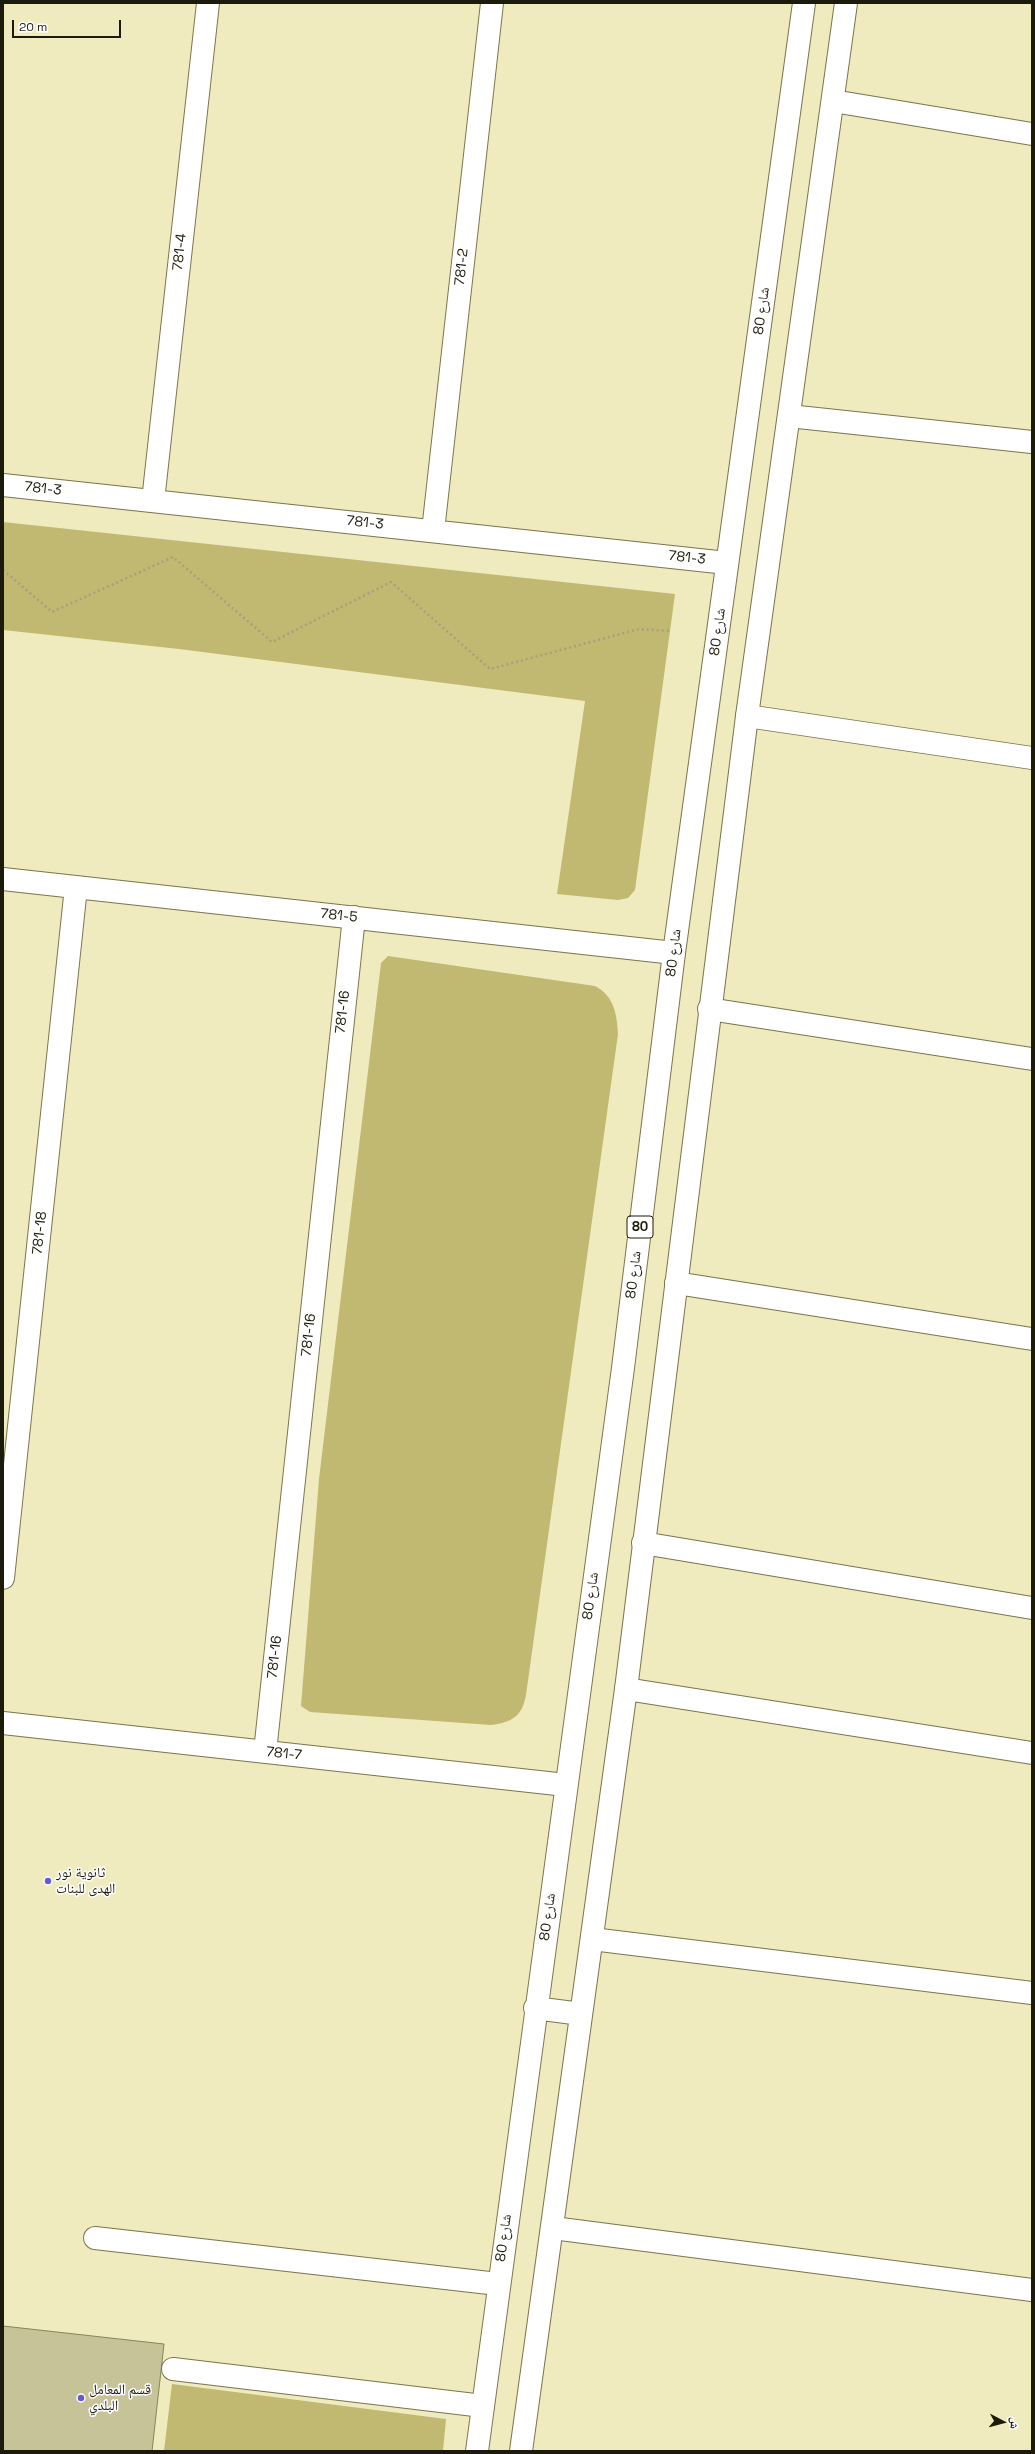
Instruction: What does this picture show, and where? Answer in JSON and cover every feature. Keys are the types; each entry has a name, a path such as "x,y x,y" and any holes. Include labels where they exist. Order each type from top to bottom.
{"street":[{"name":"781-4","path":"152,501 208,3"},
{"name":"781-2","path":"433,531 492,3"},
{"name":"شارع 80","path":"477,2451 535,2008 622,1376 674,953 804,3"},
{"path":"521,2451 553,2228 626,1689 747,716 846,3"},
{"path":"833,101 1032,134"},
{"path":"789,416 1032,442"},
{"name":"781-3","path":"3,485 727,563"},
{"path":"747,716 1032,758"},
{"name":"781-5","path":"3,879 674,953"},
{"name":"781-18","path":"3,1578 76,887"},
{"name":"781-16","path":"265,1752 354,918"},
{"path":"710,1009 1032,1059"},
{"path":"676,1283 1032,1339"},
{"path":"643,1543 1032,1608"},
{"path":"626,1689 1032,1753"},
{"name":"781-7","path":"3,1723 566,1785"},
{"path":"592,1939 1032,1993"},
{"path":"535,2008 581,2014"},
{"path":"553,2228 1032,2290"},
{"path":"95,2238 498,2284"},
{"path":"173,2369 483,2406"}],"path":[{"path":"3,570 52,612 173,557 272,642 391,582 490,669 639,629 670,631"}],"shaded area":[{"path":"3,522 675,594 635,890 628,898 618,900 557,894 585,701 179,649 3,630"},
{"path":"388,956 595,986 610,1000 617,1019 618,1034 526,1695 519,1713 511,1720 499,1724 491,1725 310,1712 301,1706 319,1479 381,963"},
{"path":"172,2384 446,2419 443,2451 164,2451"}],"building":[{"name":"قسم المعامل البلدي","path":"3,2326 164,2344 152,2451 3,2451"}],"place":[{"name":"ثانوية نور الهدى للبنات","path":"48,1881"},
{"name":"قسم المعامل البلدي","path":"81,2398"}]}
